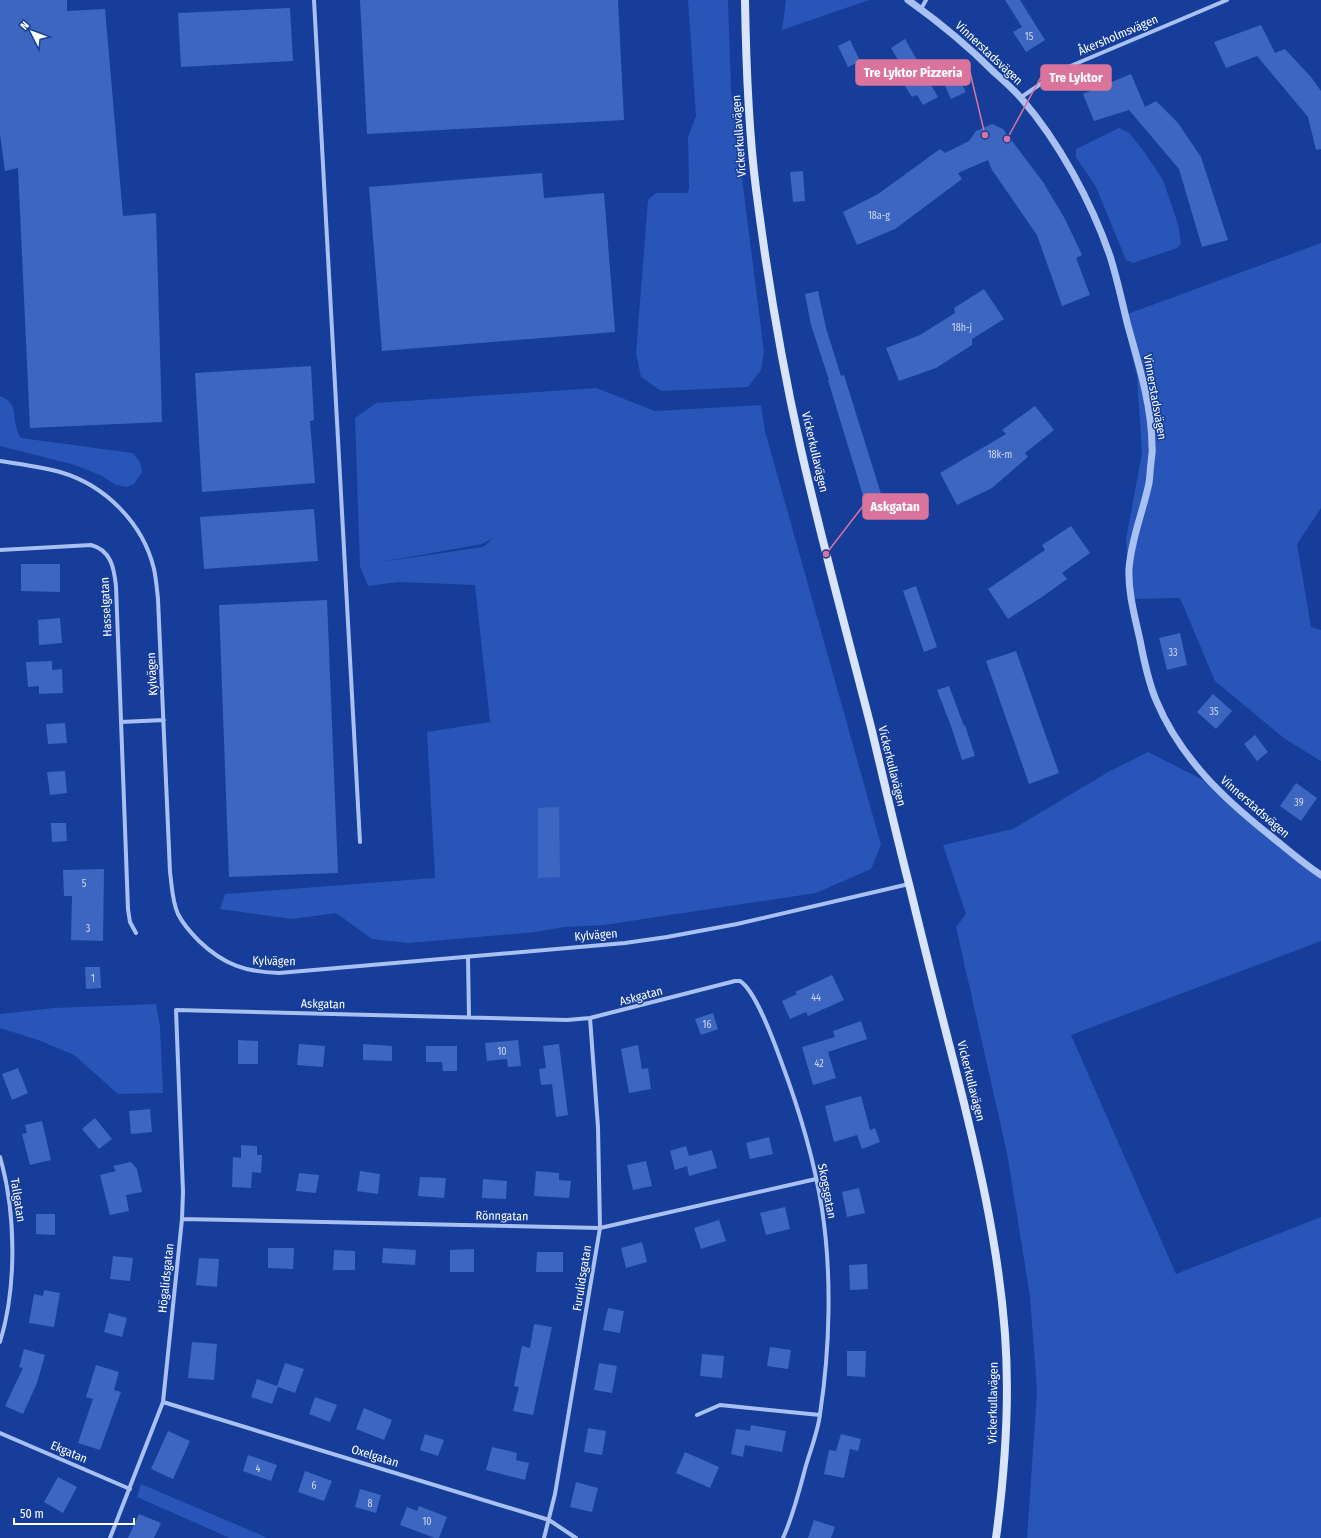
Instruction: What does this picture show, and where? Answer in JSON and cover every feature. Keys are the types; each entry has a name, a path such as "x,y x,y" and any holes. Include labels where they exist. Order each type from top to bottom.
{"main road":[{"name":"Vickerkullavägen","path":"745,0 749,107 755,184 773,312 781,352 800,446 832,580 972,1135 989,1212 1005,1336 1006,1414 1003,1486 996,1538"}],"street":[{"path":"314,0 360,842"},
{"name":"Vinnerstadsvägen","path":"908,0 945,27 974,52 1020,98 1039,122 1060,154 1078,184 1096,219 1110,258 1143,381 1153,450 1149,482 1133,541 1129,568 1129,582 1143,655 1156,699 1168,725 1180,744 1198,769 1219,792 1241,812 1321,875"},
{"path":"921,9 926,0"},
{"name":"Åkersholmsvägen","path":"1020,98 1061,70 1227,0"},
{"name":"Kylvägen","path":"0,461 59,472 87,483 113,501 132,522 150,555 158,599 170,872 175,905 179,915 187,927 206,948 219,958 233,965 262,973 279,973 468,958 625,943 737,924 909,884"},
{"name":"Hasselgatan","path":"0,550 91,545 98,547 105,552 111,561 116,586 128,909 130,922 136,933"},
{"path":"121,722 164,720"},
{"path":"468,958 469,1017"},
{"name":"Askgatan","path":"176,1010 567,1020 590,1018 735,981 740,981 744,984"},
{"name":"Skogsgatan","path":"744,984 751,993 765,1022 788,1081 802,1124 816,1179 822,1209 826,1244 828,1295 826,1361 820,1415 798,1494 783,1538"},
{"name":"Högalidsgatan","path":"110,1538 163,1402 182,1219 183,1192 176,1010"},
{"name":"Furulidsgatan","path":"544,1538 558,1479 600,1228 598,1127 590,1018"},
{"name":"Tallgatan","path":"0,1156 12,1226 9,1299 0,1342"},
{"name":"Rönngatan","path":"182,1219 600,1228 816,1179"},
{"name":"Oxelgatan","path":"163,1402 549,1520 576,1538"},
{"path":"697,1415 720,1405 820,1415"},
{"name":"Ekgatan","path":"0,1433 130,1489"}],"shaded area":[{"path":"688,0 728,0 731,90 764,352 761,370 748,387 661,391 641,377 636,353 648,200 656,193 687,193 689,189 688,137 696,116"},
{"path":"786,0 869,0 782,30"},
{"path":"1119,128 1129,133 1143,150 1163,180 1178,224 1181,244 1177,248 1133,263 1126,260 1096,187 1076,157 1076,149"},
{"path":"1321,243 1321,508 1297,544 1311,627 1321,630 1321,761 1285,739 1215,681 1180,598 1129,599 1126,540 1142,453 1137,376 1122,316"},
{"path":"596,388 655,411 761,405 765,431 881,845 871,869 816,893 604,925 565,927 536,932 408,943 372,939 336,913 292,919 220,909 225,894 435,878 427,732 490,722 475,585 399,582 368,586 360,566 355,418 376,403","holes":["493,538 483,547 381,562 482,544"]},
{"path":"0,396 10,402 14,410 17,430 21,438 133,453 140,462 142,472 134,484 127,487 116,485 102,476 75,465 0,446"},
{"path":"1148,752 1213,785 1321,876 1321,941 1071,1035 1176,1274 1321,1217 1321,1538 1027,1538 1037,1391 1030,1296 1007,1153 956,927 966,914 943,845 1013,829 1110,771"},
{"path":"156,1004 160,1026 163,1093 118,1094 74,1055 38,1040 0,1028 0,1014 54,1008"},
{"path":"141,1484 268,1538 230,1538 137,1497"}],"building":[{"path":"0,0 67,0 67,11 105,9 123,216 156,213 162,422 30,428 18,168 5,171 0,134"},
{"path":"360,0 618,0 624,120 367,134"},
{"path":"1005,0 1020,0 1045,40 1026,52 1013,32 1022,27"},
{"path":"290,8 293,61 181,67 178,13"},
{"path":"1261,25 1275,53 1285,49 1311,77 1321,91 1321,149 1316,150 1308,117 1257,56 1226,68 1214,42"},
{"path":"905,39 938,97 923,105 917,95 912,97 905,86 911,82 891,48"},
{"path":"850,40 860,61 848,67 838,46"},
{"path":"1131,74 1145,107 1156,101 1178,123 1201,157 1228,240 1202,247 1179,169 1129,110 1094,121 1083,94"},
{"path":"959,79 966,92 951,99 945,86"},
{"path":"992,124 1003,129 1043,182 1065,219 1082,255 1076,258 1090,295 1062,306 1037,235 992,170 988,160 958,173 962,179 895,229 857,245 843,212 878,194 940,149 945,153 969,141 976,131"},
{"path":"803,171 805,201 793,202 790,172"},
{"path":"542,173 544,198 604,193 615,332 382,351 369,187"},
{"path":"984,289 1004,319 972,339 972,345 936,368 899,381 886,348 920,335 955,313 954,308"},
{"path":"818,291 826,328 841,376 844,375 882,497 865,502 811,325 805,294"},
{"path":"311,366 314,420 310,421 315,483 202,492 195,373"},
{"path":"1035,406 1054,430 1025,453 1028,457 992,488 957,505 940,473 1006,434 1002,430"},
{"path":"314,509 318,561 204,569 200,517"},
{"path":"1071,526 1090,553 1062,573 1067,579 1008,619 988,589 1045,550 1042,545"},
{"path":"21,564 60,564 60,592 21,591"},
{"path":"916,586 937,647 924,652 903,591"},
{"path":"327,600 338,873 229,877 219,605"},
{"path":"60,618 62,643 39,645 38,620"},
{"path":"1180,633 1187,665 1167,670 1159,638"},
{"path":"1016,651 1059,773 1029,784 986,661"},
{"path":"52,661 52,670 62,669 63,693 39,694 39,686 28,687 26,662"},
{"path":"949,686 964,726 965,725 975,756 962,760 937,690"},
{"path":"1213,694 1232,711 1216,729 1197,712"},
{"path":"65,723 67,743 48,744 46,724"},
{"path":"1255,735 1268,752 1257,761 1244,744"},
{"path":"65,771 67,793 50,795 47,772"},
{"path":"1296,783 1317,798 1301,821 1280,806"},
{"path":"559,807 560,877 538,878 538,808"},
{"path":"51,823 66,823 67,841 52,842"},
{"path":"104,869 103,941 71,940 72,896 64,896 63,870"},
{"path":"85,967 100,967 101,988 86,989"},
{"path":"832,975 844,1000 808,1016 806,1012 790,1019 782,1001 797,994 795,992"},
{"path":"713,1013 718,1029 701,1035 695,1019"},
{"path":"861,1021 867,1039 828,1052 836,1078 813,1085 802,1047 835,1037 833,1031"},
{"path":"238,1040 258,1041 258,1064 238,1064"},
{"path":"518,1040 521,1066 508,1067 507,1059 487,1061 485,1043"},
{"path":"299,1044 325,1046 323,1067 297,1065"},
{"path":"363,1044 392,1046 392,1061 363,1060"},
{"path":"559,1044 568,1115 556,1117 552,1084 541,1085 539,1069 546,1068 543,1046"},
{"path":"638,1045 642,1069 648,1068 651,1089 629,1093 621,1049"},
{"path":"426,1046 457,1046 457,1071 443,1071 442,1062 426,1062"},
{"path":"18,1068 28,1093 12,1100 2,1074"},
{"path":"861,1096 870,1130 875,1128 880,1142 862,1149 857,1135 834,1142 825,1106"},
{"path":"150,1109 152,1132 131,1134 129,1111"},
{"path":"95,1118 112,1139 99,1149 82,1129"},
{"path":"42,1121 51,1160 30,1165 22,1134 27,1133 25,1125"},
{"path":"769,1137 773,1154 750,1159 746,1143"},
{"path":"241,1145 257,1146 257,1155 262,1155 261,1173 252,1172 251,1188 232,1187 233,1157 241,1158"},
{"path":"686,1146 689,1156 712,1150 717,1168 689,1176 687,1166 675,1170 670,1151"},
{"path":"646,1161 652,1186 633,1190 627,1165"},
{"path":"131,1162 137,1169 142,1192 126,1195 129,1211 110,1215 100,1175 116,1171 113,1166"},
{"path":"360,1171 380,1174 378,1194 357,1191"},
{"path":"536,1171 559,1173 559,1180 571,1181 569,1198 534,1196"},
{"path":"299,1173 319,1175 316,1193 296,1191"},
{"path":"420,1177 446,1178 444,1198 418,1196"},
{"path":"483,1179 507,1181 506,1199 482,1198"},
{"path":"859,1188 865,1213 847,1217 842,1192"},
{"path":"785,1207 790,1229 766,1235 760,1213"},
{"path":"36,1214 55,1214 55,1235 36,1234"},
{"path":"719,1220 726,1241 701,1249 694,1228"},
{"path":"642,1242 647,1262 626,1268 621,1248"},
{"path":"268,1248 294,1248 293,1269 268,1268"},
{"path":"383,1248 416,1250 415,1265 382,1263"},
{"path":"474,1249 474,1272 450,1272 450,1250"},
{"path":"334,1250 355,1251 355,1270 333,1270"},
{"path":"537,1252 563,1252 563,1272 536,1272"},
{"path":"113,1256 133,1258 130,1281 110,1279"},
{"path":"199,1258 219,1259 217,1287 196,1285"},
{"path":"867,1264 868,1289 850,1290 849,1265"},
{"path":"44,1290 60,1293 54,1327 29,1323 34,1294 43,1296"},
{"path":"608,1308 624,1311 620,1333 603,1330"},
{"path":"109,1313 127,1318 122,1337 104,1332"},
{"path":"534,1324 552,1327 533,1415 513,1411 519,1387 514,1386 522,1346 530,1348"},
{"path":"192,1342 217,1344 214,1380 188,1378"},
{"path":"770,1347 791,1350 788,1369 767,1366"},
{"path":"24,1349 45,1355 37,1383 23,1414 5,1406 23,1368 19,1367"},
{"path":"847,1351 866,1351 865,1377 847,1376"},
{"path":"702,1354 724,1356 722,1378 700,1376"},
{"path":"285,1363 304,1369 295,1393 278,1387 272,1404 251,1397 257,1379 277,1386"},
{"path":"599,1363 617,1366 612,1393 594,1390"},
{"path":"96,1365 119,1372 114,1390 121,1392 100,1450 78,1443 93,1399 86,1397"},
{"path":"315,1397 337,1405 330,1422 309,1414"},
{"path":"364,1408 392,1420 384,1440 356,1429"},
{"path":"751,1425 786,1431 782,1452 745,1445 743,1457 731,1454 736,1429 750,1431"},
{"path":"588,1428 606,1431 602,1455 584,1452"},
{"path":"168,1431 190,1441 173,1479 151,1469"},
{"path":"425,1434 444,1440 438,1456 420,1450"},
{"path":"841,1434 861,1439 858,1451 850,1449 844,1478 824,1474 829,1450 836,1451"},
{"path":"492,1447 517,1453 516,1460 529,1463 525,1480 486,1470"},
{"path":"685,1452 719,1467 710,1488 676,1473"},
{"path":"248,1455 277,1465 271,1481 243,1471"},
{"path":"305,1471 332,1481 324,1501 298,1492"},
{"path":"58,1477 77,1487 63,1513 44,1502"},
{"path":"576,1482 598,1488 592,1512 570,1507"},
{"path":"360,1489 381,1495 376,1513 355,1507"},
{"path":"419,1506 447,1517 439,1538 435,1538 400,1525 407,1507 417,1511"},
{"path":"139,1514 161,1523 154,1538 128,1538"},
{"path":"814,1520 835,1527 831,1538 808,1538"}],"place":[{"name":"Tre Lyktor Pizzeria","path":"985,135"},
{"name":"Tre Lyktor","path":"1007,139"},
{"name":"Askgatan","path":"826,554"}]}
